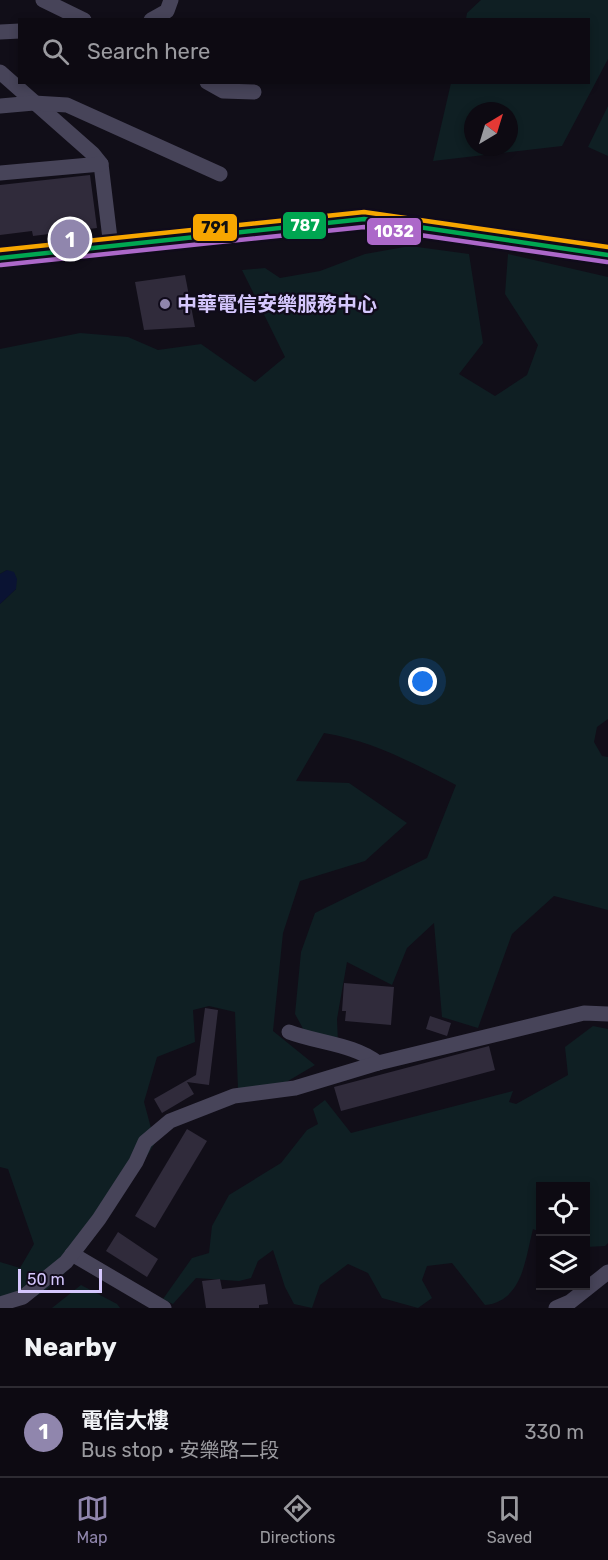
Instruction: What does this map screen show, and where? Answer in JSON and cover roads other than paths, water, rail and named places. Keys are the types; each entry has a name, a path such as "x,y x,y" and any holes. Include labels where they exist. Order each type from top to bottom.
{"street":[{"path":"43,0 80,18"},
{"path":"154,18 167,11 171,0"},
{"path":"0,32 18,32"},
{"path":"0,72 93,154 101,164 111,247"},
{"path":"211,84 223,91 254,92"},
{"path":"0,106 34,103 67,105 220,174"},
{"path":"0,173 101,164"},
{"path":"0,258 363,219 418,225 608,255"},
{"path":"0,1304 23,1297 72,1254 136,1162 145,1142 170,1120 234,1096 295,1088 378,1063 584,1013 608,1014"},
{"path":"289,1032 311,1041 365,1052 378,1063"},
{"path":"72,1254 164,1308"},
{"path":"556,1308 570,1302 608,1272"}],"water":[{"path":"7,570 14,572 17,579 16,589 0,604 0,574"}],"place":[{"name":"電信大樓","path":"70,239"},
{"name":"中華電信安樂服務中心","path":"165,304"}]}
